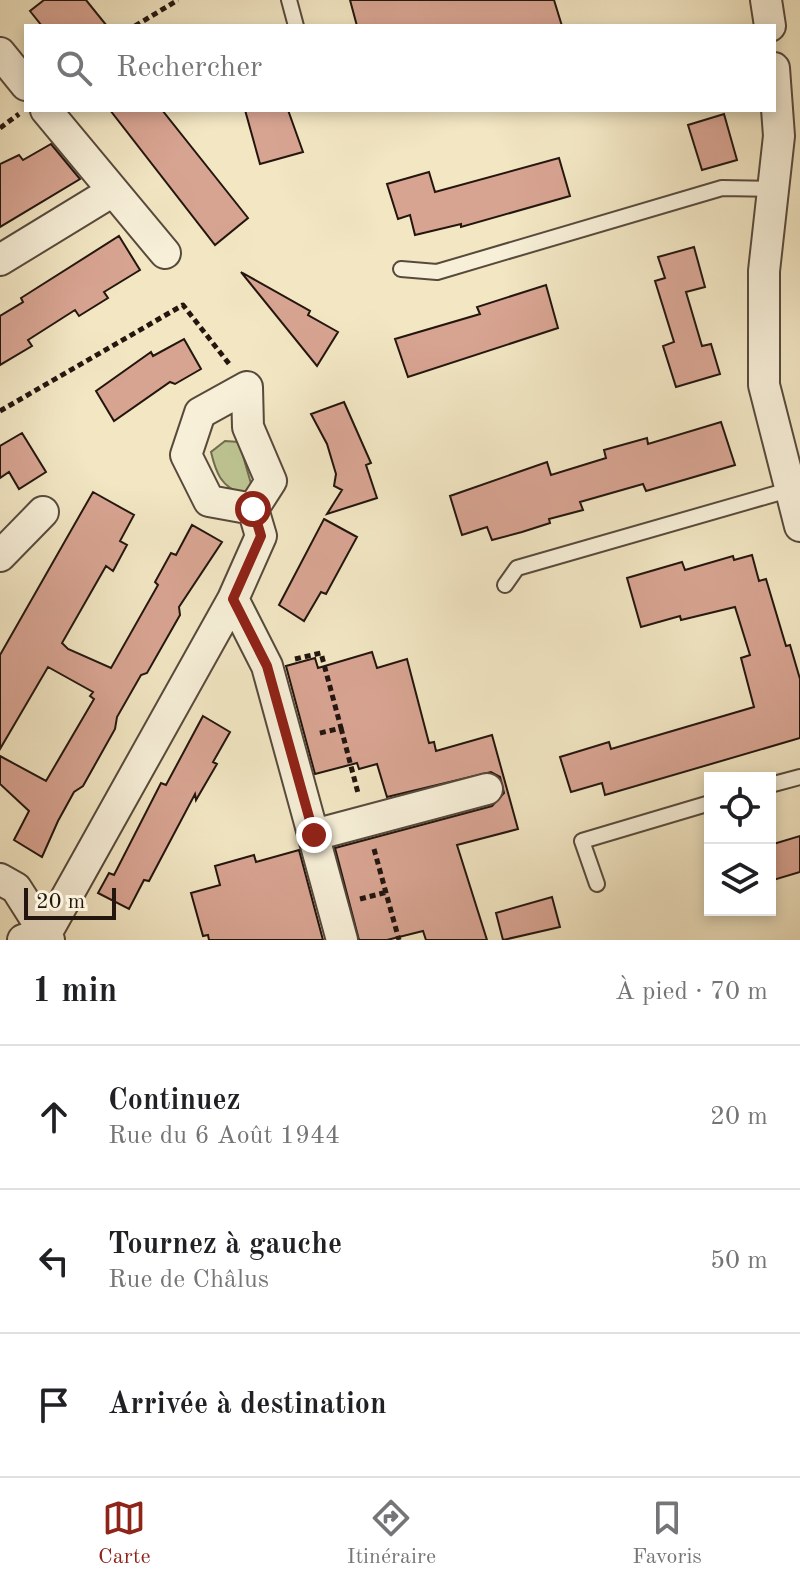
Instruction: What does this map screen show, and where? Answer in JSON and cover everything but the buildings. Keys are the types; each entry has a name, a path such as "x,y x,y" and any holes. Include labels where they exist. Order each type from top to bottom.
{"street":[{"path":"766,0 770,24"},
{"path":"0,53 24,83"},
{"path":"776,95 787,190 764,271 764,385 795,488 800,526"},
{"path":"48,112 165,253"},
{"path":"0,260 113,191"},
{"path":"40,937 233,599 261,536 253,509 271,481 248,427 247,387 200,413 186,455 209,501 253,509"},
{"path":"0,556 43,512"},
{"path":"233,599 267,666 342,940"},
{"path":"314,835 487,789"},
{"path":"0,879 16,888 40,937"}],"lane":[{"path":"289,0 295,24"},
{"path":"401,269 437,272 722,188 787,190"},
{"path":"505,585 517,568 795,488"},
{"path":"776,783 800,777"},
{"path":"597,884 582,841 704,805"}],"path":[{"path":"138,24 178,0"},
{"path":"0,128 24,110"},
{"path":"0,411 183,305 247,387"},
{"path":"321,653 399,940"},
{"path":"287,741 341,728"}],"green space":[{"path":"225,441 239,442 252,487 243,494 225,483 215,466 211,452"}],"route":[{"path":"253,509 261,536 233,599 267,666 314,835"}]}
